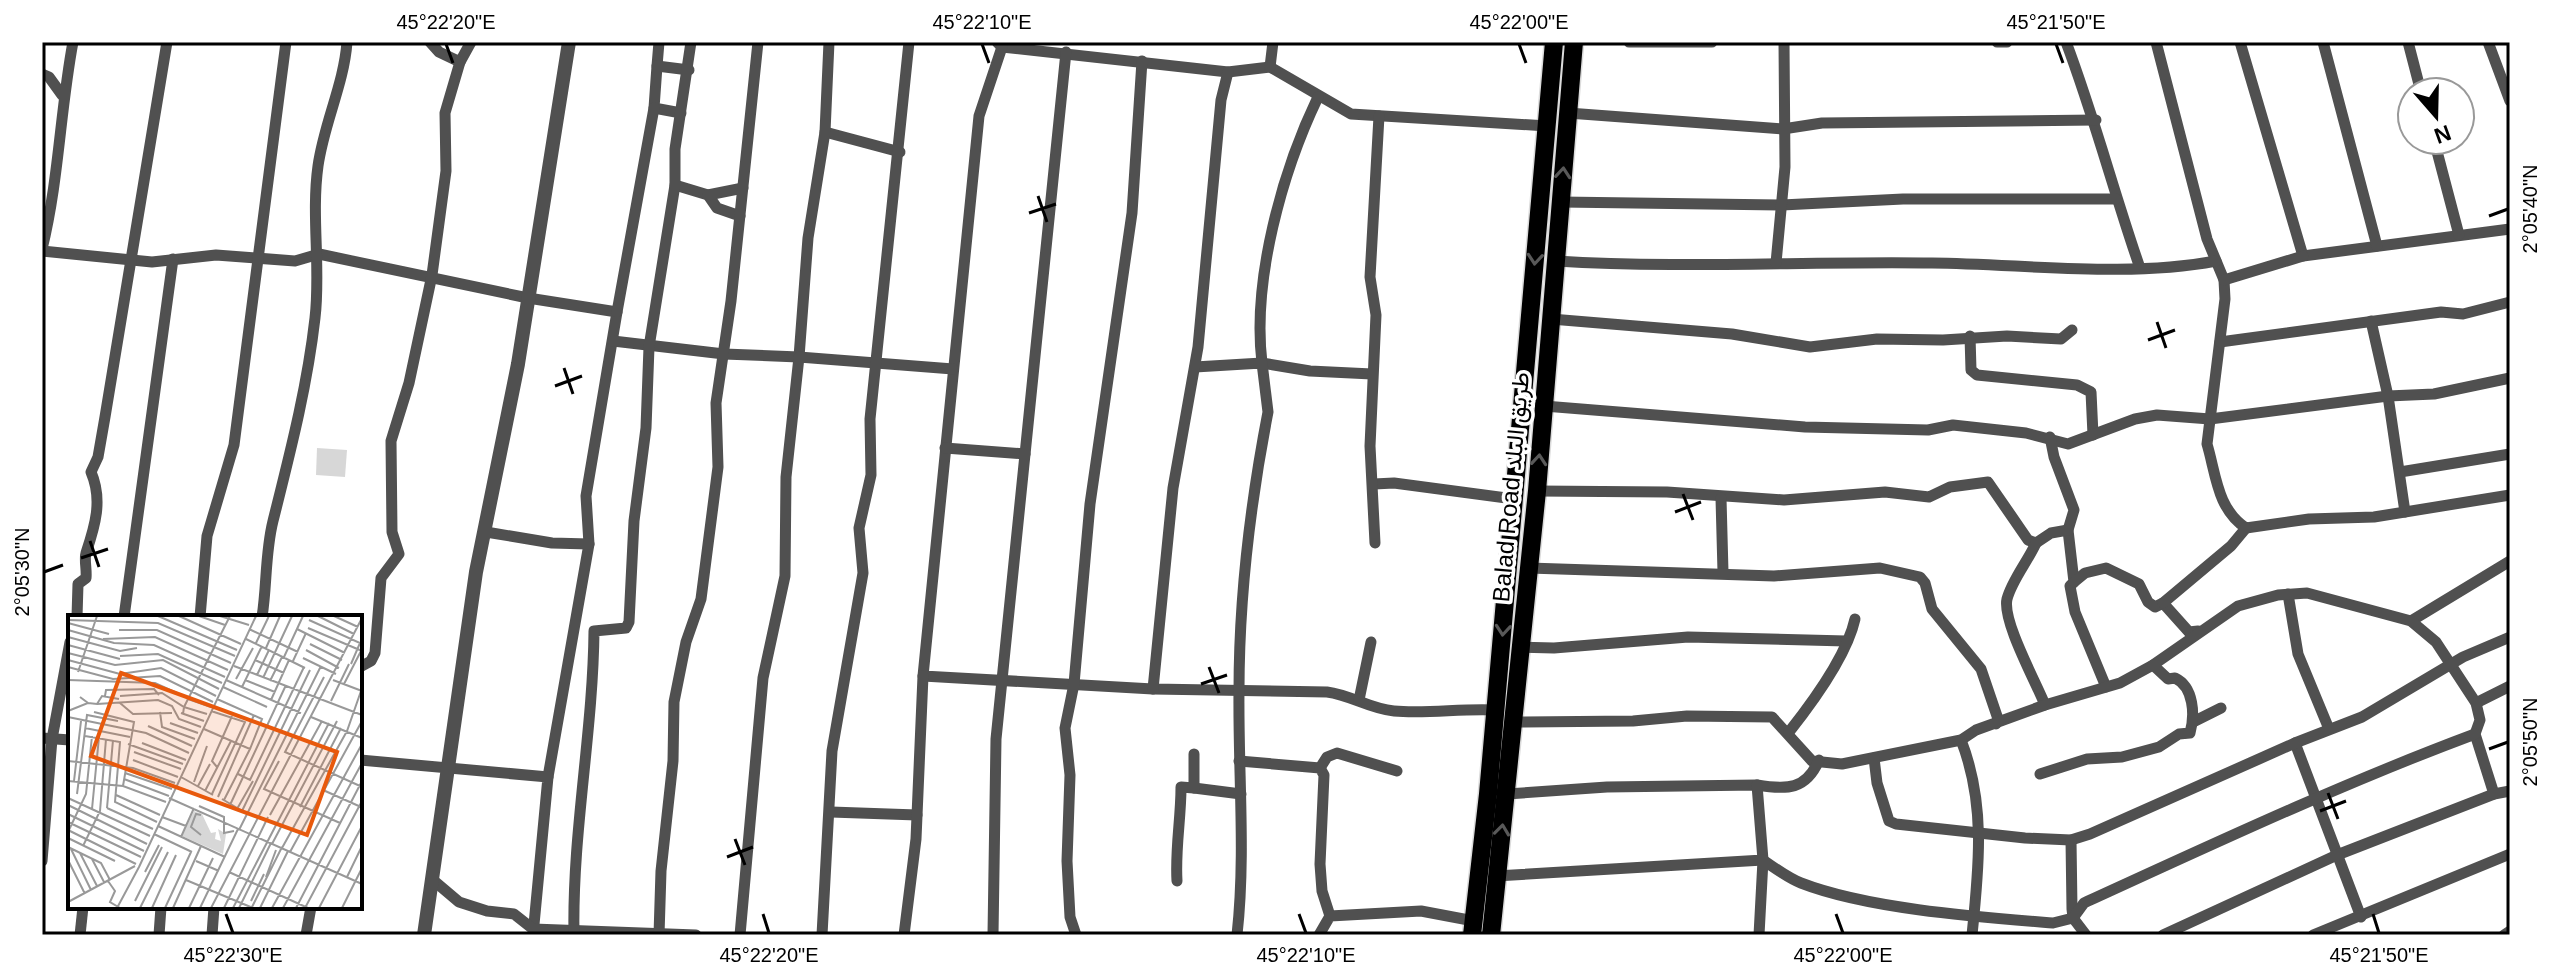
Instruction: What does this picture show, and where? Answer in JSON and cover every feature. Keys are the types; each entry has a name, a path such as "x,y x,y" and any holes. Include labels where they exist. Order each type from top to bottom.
{"highway":[{"name":"Balad Road طريق البلد","path":"1473,928 1496,710 1554,42"},
{"name":"Balad Road طريق البلد","path":"1491,935 1537,491 1574,42"}],"street":[{"path":"73,42 62,95 58,171 42,250 152,262 216,255 258,261 295,261 319,254 432,275 528,298 617,312"},
{"path":"77,615 78,584 86,578 85,555 92,544 97,507 98,490 91,472 100,443 167,42"},
{"path":"200,615 207,536 234,445 286,42"},
{"path":"262,615 273,522 302,413 315,317 319,254 317,169 331,102 345,73 347,42"},
{"path":"430,42 439,52 460,62"},
{"path":"362,666 371,661 375,653 381,578 399,554 392,532 391,441 409,383 432,275 446,171 445,113 460,62 471,42"},
{"path":"424,935 476,572 528,298 569,42"},
{"path":"533,932 548,777 589,544 586,496 654,108 659,42"},
{"path":"574,932 581,801 593,687 594,631 626,628 629,622 634,521 646,428 649,347 675,185 691,42"},
{"path":"659,934 661,871 673,761 674,702 686,642 701,599 718,467 716,403 758,42"},
{"path":"740,935 763,678 785,576 786,477 808,238 825,132 829,42"},
{"path":"822,935 832,751 863,573 859,528 871,475 870,419 909,42"},
{"path":"1270,67 1273,42"},
{"path":"1629,42 1712,42"},
{"path":"1776,263 1782,205 1784,42"},
{"path":"1997,42 2007,42"},
{"path":"2066,42 2096,120 2116,199 2140,268"},
{"path":"2156,42 2216,261 2224,280 2225,299 2207,444 2209,466 2233,520 2246,528 2405,512 2510,495"},
{"path":"2240,42 2303,256"},
{"path":"2323,42 2377,246"},
{"path":"2408,42 2417,76"},
{"path":"2488,42 2510,101"},
{"path":"904,935 917,815 923,676 953,369 969,245 979,116 999,45 1228,72 1270,67 1351,114 1547,126"},
{"path":"993,935 993,804 1001,679 1066,52"},
{"path":"1076,935 1070,917 1067,861 1070,775 1065,728 1074,684 1090,504 1132,213 1142,61"},
{"path":"657,66 689,70"},
{"path":"1153,689 1173,488 1195,367 1218,125 1228,72"},
{"path":"42,74 49,77 62,95"},
{"path":"1237,935 1243,880 1239,689 1247,535 1268,412 1260,308 1272,229 1297,140 1318,97"},
{"path":"654,108 681,113"},
{"path":"1568,113 1783,129 1822,123 2096,120"},
{"path":"1375,543 1370,446 1376,315 1370,277 1379,116"},
{"path":"825,132 900,152"},
{"path":"2438,156 2459,235"},
{"path":"675,185 708,195 743,188"},
{"path":"708,195 717,208 740,216"},
{"path":"1561,202 1782,205 1903,199 2116,199"},
{"path":"2224,280 2303,256 2510,229"},
{"path":"124,615 173,259"},
{"path":"1556,261 1653,267 1776,263 2027,264 2122,271 2178,268 2216,261"},
{"path":"2220,342 2441,312 2463,314 2510,302"},
{"path":"1551,319 1720,333 1810,347 1877,339 1943,340 1970,336 2061,339 2072,330"},
{"path":"2371,321 2388,396 2405,512"},
{"path":"1970,336 1971,370 1977,375 2077,385 2091,392 2093,435"},
{"path":"613,341 724,354 953,369"},
{"path":"1195,367 1262,363 1310,371 1372,374"},
{"path":"1544,406 1805,427 1928,430 1953,425 2050,437 2068,444 2135,419 2157,415 2210,419 2388,396 2434,394 2510,378"},
{"path":"2050,437 2054,457 2074,510 2068,530 2074,582"},
{"path":"945,448 1025,454"},
{"path":"2400,472 2510,454"},
{"path":"1537,491 1667,492 1784,500 1885,492 1929,497 1950,487 1988,482 2013,522 2028,540 2036,543"},
{"path":"1374,484 1394,483 1514,499"},
{"path":"1721,498 1723,572"},
{"path":"2106,687 2075,612 2070,586 2085,573 2106,568 2139,584 2142,594 2155,607 2231,546 2246,528"},
{"path":"2045,705 2006,608 2012,585 2020,577 2036,543 2051,533 2068,530"},
{"path":"486,532 552,543 589,544"},
{"path":"2411,621 2510,561"},
{"path":"1529,568 1785,576 1880,568 1920,577 1925,583 1932,609 1981,669 1998,719 1996,724"},
{"path":"2288,594 2298,654 2329,729"},
{"path":"1513,722 1633,721 1687,716 1772,717 1801,746 1805,756 1842,764 1961,740 1976,730 2106,687 2153,665 2238,606 2288,594 2327,596 2411,621 2436,642 2476,703 2480,720 2475,734 2494,794"},
{"path":"2163,603 2189,632 2199,631"},
{"path":"1789,732 1812,703 1851,637 1855,619"},
{"path":"1519,647 1554,648 1688,637 1846,641"},
{"path":"1874,758 1877,783 1889,821 2071,840 2158,806 2395,700 2450,665 2510,637"},
{"path":"1359,700 1371,642"},
{"path":"42,861 47,739 68,650"},
{"path":"2040,774 2087,759 2122,757 2159,747 2179,734 2190,733 2195,721 2184,682 2168,679 2153,665"},
{"path":"923,676 1153,689 1327,692 1391,711 1496,710"},
{"path":"2476,703 2510,686"},
{"path":"2195,721 2221,708"},
{"path":"1496,876 1763,860 1798,882 1843,895 2053,923 2073,918 2084,903 2268,822 2315,797 2475,734"},
{"path":"47,739 68,740"},
{"path":"1961,740 1973,771 1981,831 1972,935"},
{"path":"2295,743 2361,917"},
{"path":"1320,768 1327,757 1337,753 1397,771"},
{"path":"1194,754 1194,788"},
{"path":"362,760 548,777"},
{"path":"1507,794 1607,787 1757,785 1777,789 1811,778 1819,760"},
{"path":"1239,761 1320,768"},
{"path":"1319,935 1330,916 1322,891 1320,864 1325,778 1320,768"},
{"path":"1757,785 1763,860 1759,935"},
{"path":"1177,881 1175,849 1181,824 1181,787 1241,794"},
{"path":"2163,935 2337,855 2494,794 2510,791"},
{"path":"831,812 917,815"},
{"path":"2071,840 2069,891 2073,918 2086,935"},
{"path":"2313,935 2510,854"},
{"path":"433,880 459,902 487,911 514,914 533,932 696,935"},
{"path":"80,935 83,909"},
{"path":"159,935 161,909"},
{"path":"212,935 214,909"},
{"path":"306,935 311,909"},
{"path":"1330,916 1421,911 1473,928"},
{"path":"2504,935 2510,931"}],"shaded area":[{"path":"317,448 347,450 345,477 316,475"}]}
